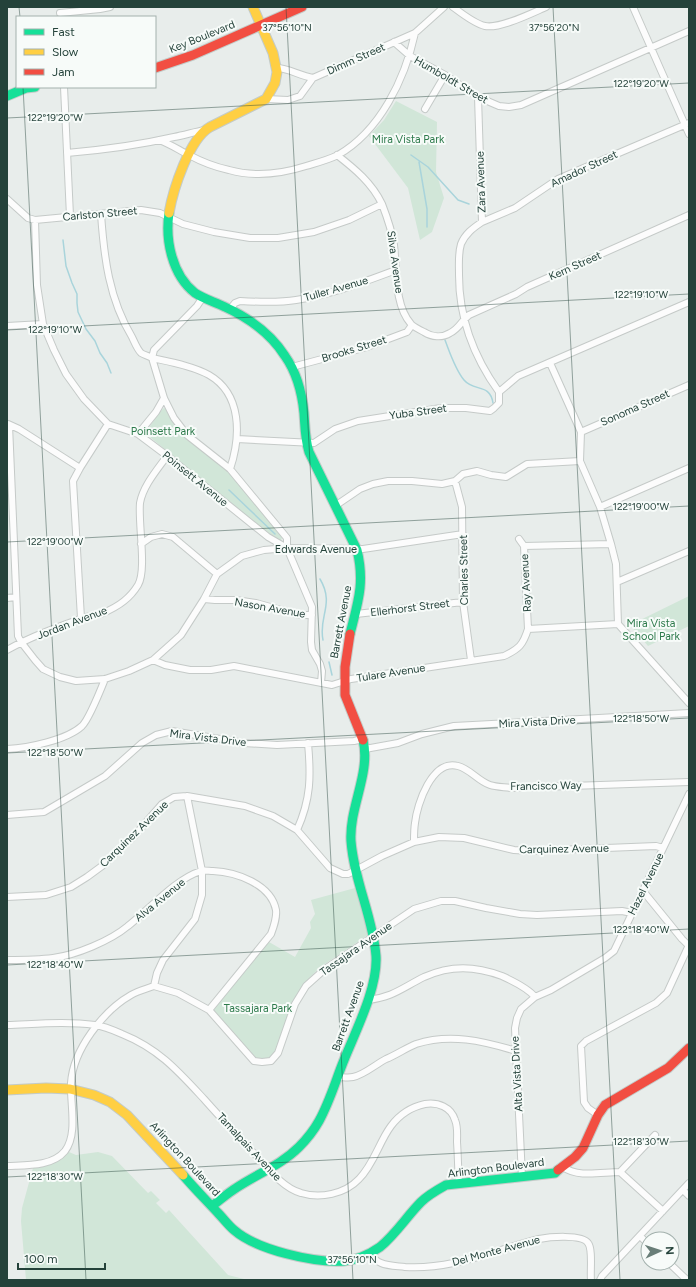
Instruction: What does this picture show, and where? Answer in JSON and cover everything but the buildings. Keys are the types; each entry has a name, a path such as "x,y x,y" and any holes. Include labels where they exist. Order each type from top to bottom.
{"street":[{"path":"59,12 110,7"},
{"path":"253,7 275,58 277,68 276,78 272,90 266,99"},
{"name":"Key Boulevard","path":"156,68 193,55 302,7"},
{"name":"Dimm Street","path":"266,99 288,100 300,96 313,78 415,33 444,7"},
{"path":"453,7 465,16 485,26 506,24 546,7"},
{"path":"633,7 687,124 689,134"},
{"name":"Humboldt Street","path":"394,42 410,56 445,75 478,97 499,106 509,107 521,105 689,31"},
{"path":"160,140 167,142 188,155 207,164 230,170 258,174 288,172 337,155 361,138 390,100 410,56 415,33"},
{"path":"277,68 283,68 303,76 313,78"},
{"path":"425,109 445,75"},
{"path":"7,96 26,88"},
{"path":"64,88 70,216"},
{"name":"Zara Avenue","path":"478,97 482,222 469,231 461,243 458,257 459,290 463,319 476,354 499,392"},
{"name":"Barrett Avenue","path":"212,1206 236,1188 285,1159 299,1147 319,1121 368,1000 376,959 374,936 356,870 351,841 352,814 364,767 365,749 360,731 344,693 347,649 356,614 362,581 360,559 305,442 304,407 292,367 284,354 264,331 245,317 191,290 179,275 172,260 169,244 168,216 173,188 188,155 205,130 266,99"},
{"name":"Amador Street","path":"482,222 515,208 558,180 687,124"},
{"path":"67,153 99,150 160,140 205,130"},
{"name":"Silva Avenue","path":"337,155 356,169 373,187 382,204 394,244 399,294 404,314 412,325"},
{"path":"7,199 28,218 35,220"},
{"name":"Carlston Street","path":"35,220 142,210 160,213 183,224 214,232 250,238 278,238 314,232 349,220 382,204"},
{"path":"101,214 104,253 110,283 118,309 141,352 152,358 181,365 208,374 222,385 232,400 237,419 237,439 234,459 230,469"},
{"name":"Kern Street","path":"463,319 516,294 526,287 689,215"},
{"name":"Poinsett Avenue","path":"35,220 37,285 43,324 66,374 84,399 108,424 138,434 268,538 287,548"},
{"name":"Tuller Avenue","path":"230,310 235,303 240,301 294,300 320,296 396,270"},
{"path":"203,297 197,306 154,350 152,358 164,398 174,418 187,435 230,469 288,538 287,548 312,608 311,642 312,650 320,664 322,671 321,683"},
{"name":"Yuba Street","path":"237,439 314,443 335,429 358,421 441,408 466,408 490,411 499,403 499,392 518,376 689,302"},
{"path":"412,325 428,334 440,337 450,334 460,326 463,319"},
{"path":"7,326 43,324"},
{"name":"Brooks Street","path":"292,367 368,347 407,332 412,325"},
{"path":"550,363 581,432 580,461 600,507 611,544 616,564 618,624 689,703"},
{"name":"Sonoma Street","path":"581,432 689,385"},
{"path":"138,434 156,412 164,398"},
{"path":"21,642 18,636 10,532 8,424 19,429 80,468"},
{"path":"81,618 73,481 108,424"},
{"name":"Jordan Avenue","path":"7,650 21,642 81,618 103,613 125,600 139,584 142,574 140,502 152,477 167,456"},
{"path":"335,506 360,490 373,484 388,481 412,481 442,484 456,481 463,474 477,471 506,477 527,464 580,461"},
{"path":"600,507 689,468"},
{"name":"Charles Street","path":"456,481 462,507 463,602 471,660"},
{"path":"141,544 151,537 162,534 173,537 217,574"},
{"name":"Edwards Avenue","path":"21,642 44,669 60,677 76,681 105,679 129,671 153,660 182,634 204,599 217,574 242,556 264,550 287,548 357,550 463,534"},
{"name":"Ray Avenue","path":"519,539 524,546 528,629"},
{"path":"524,546 611,544"},
{"path":"617,582 689,551"},
{"path":"7,598 16,597"},
{"name":"Nason Avenue","path":"204,599 236,600 256,603 299,615 312,615"},
{"name":"Ellerhorst Street","path":"356,614 463,602"},
{"path":"528,629 618,624"},
{"name":"Tulare Avenue","path":"153,660 165,665 190,670 211,670 234,666 332,685 353,679 504,656 516,650 524,642 528,629"},
{"path":"7,749 46,743 69,734 83,725 105,679"},
{"name":"Mira Vista Drive","path":"365,749 398,743 422,734 454,726 689,713"},
{"name":"Mira Vista Drive","path":"7,815 44,812 105,776 142,743 156,734 172,731 244,743 276,745 308,742 354,741 363,739"},
{"path":"298,830 302,821 310,788 311,772 308,742"},
{"name":"Francisco Way","path":"414,842 415,823 427,784 440,769 457,765 489,785 511,788 689,782"},
{"name":"Hazel Avenue","path":"551,990 605,958 614,951 689,794"},
{"path":"7,1166 40,1164 53,1160 64,1153 70,1143 72,1134 71,1089 76,1061 97,1025 111,1009 132,995 154,986 157,973 163,960 195,919 202,895 202,871 187,796"},
{"name":"Carquinez Avenue","path":"7,897 46,895 70,888 87,878 102,866 135,835 162,804 174,797 187,796 245,806 272,816 298,830 330,868 343,874 348,874 382,856 414,842 439,837 464,838 514,850 531,851 656,846 663,848"},
{"name":"Alva Avenue","path":"7,960 54,958 78,952 102,942 127,927 183,880 202,871 225,872 246,878 262,888 271,898 276,910 275,922 271,934 209,1010"},
{"path":"598,1115 588,1108 584,1102 582,1046 586,1042 656,1003 667,993 689,946 643,891"},
{"name":"Tassajara Avenue","path":"154,986 178,993 209,1010 254,1061 271,1061 278,1053 295,1004 306,986 325,969 414,909 441,900 455,901 520,914 537,915 622,911 632,913"},
{"path":"368,1000 389,996 423,978 448,969 474,969 490,972 506,978 531,992 535,997"},
{"name":"Alta Vista Drive","path":"522,1177 515,1028 521,1009 535,997 551,990"},
{"name":"Tamalpais Avenue","path":"7,1025 74,1023 97,1025 136,1040 156,1052 168,1062 269,1169 288,1187 300,1193 329,1195 343,1190 359,1180 370,1165 391,1126 404,1113 412,1108 430,1103 439,1104 446,1108 455,1120 459,1183"},
{"path":"338,1076 357,1076 416,1044 438,1040 461,1039 486,1042 516,1051"},
{"name":"Arlington Boulevard","path":"7,1090 56,1087 91,1093 109,1101 127,1115 234,1230 248,1240 264,1247 319,1260 335,1262 352,1260 369,1254 391,1237 424,1198 434,1190 446,1185 555,1173 575,1157 583,1148 598,1115 605,1105 668,1068 689,1048"},
{"path":"620,1172 655,1136"},
{"path":"563,1167 568,1171 578,1173 620,1172 663,1211"},
{"path":"645,1231 689,1184"},
{"path":"683,1190 689,1196"},
{"path":"600,1280 602,1276 640,1236"},
{"name":"Del Monte Avenue","path":"369,1254 379,1263 391,1266 437,1266 457,1263 539,1239 568,1237 583,1239 588,1242 590,1248 590,1280"},
{"path":"677,1271 687,1280"}],"green space":[{"name":"Mira Vista Park","path":"396,101 437,122 436,172 444,198 432,232 420,240 408,188 369,136 384,120"},
{"name":"Poinsett Park","path":"164,408 171,418 229,472 282,537 281,541 279,542 270,535 151,438 147,432"},
{"name":"Mira Vista School Park","path":"689,596 689,626 648,646 630,625"},
{"name":"Tassajara Park","path":"355,888 368,935 319,968 306,982 301,988 282,1044 271,1059 260,1061 252,1056 213,1009 269,942 295,957 311,928 310,922 315,914 311,900"},
{"path":"69,1152 76,1155 98,1152 112,1156 148,1193 151,1191 160,1200 156,1203 166,1213 169,1210 228,1275 248,1280 26,1280 21,1221 22,1208 33,1168 48,1165 57,1161"}],"waterway":[{"path":"411,155 428,167 458,200 469,204"},
{"path":"419,162 427,209 427,227"},
{"path":"63,240 66,266 77,294 78,312 86,329 95,341 100,353 107,363 111,373"},
{"path":"445,340 455,366 464,380 468,384 489,393 493,403"},
{"path":"229,490 275,534"},
{"path":"320,579 326,596 322,632 323,640"},
{"path":"329,662 332,675"}],"traffic: fast":[{"path":"7,96 26,88"},
{"path":"169,213 169,245 176,267 187,286 198,295 234,311 259,327 279,348 296,376 302,398 309,452 357,550 360,573 360,592 350,634"},
{"path":"212,1206 236,1188 285,1159 299,1147 310,1134 326,1107 369,997 376,969 376,956 371,927 356,870 351,841 353,816 364,765 365,752 363,740"},
{"path":"183,1175 234,1230 257,1244 286,1254 317,1260 344,1261 363,1256 380,1247 421,1202 446,1185 555,1173 558,1170"}],"traffic: slow":[{"path":"169,213 174,192 183,166 195,142 202,133 210,127 266,99 275,83 277,72 273,53 253,7"},
{"path":"7,1090 46,1088 70,1089 94,1095 110,1102 127,1115 183,1175"}],"traffic: jam":[{"path":"156,68 193,55 302,7"},
{"path":"350,634 345,667 345,695 363,740"},
{"path":"558,1170 575,1157 583,1148 598,1115 605,1105 668,1068 689,1048"}]}
